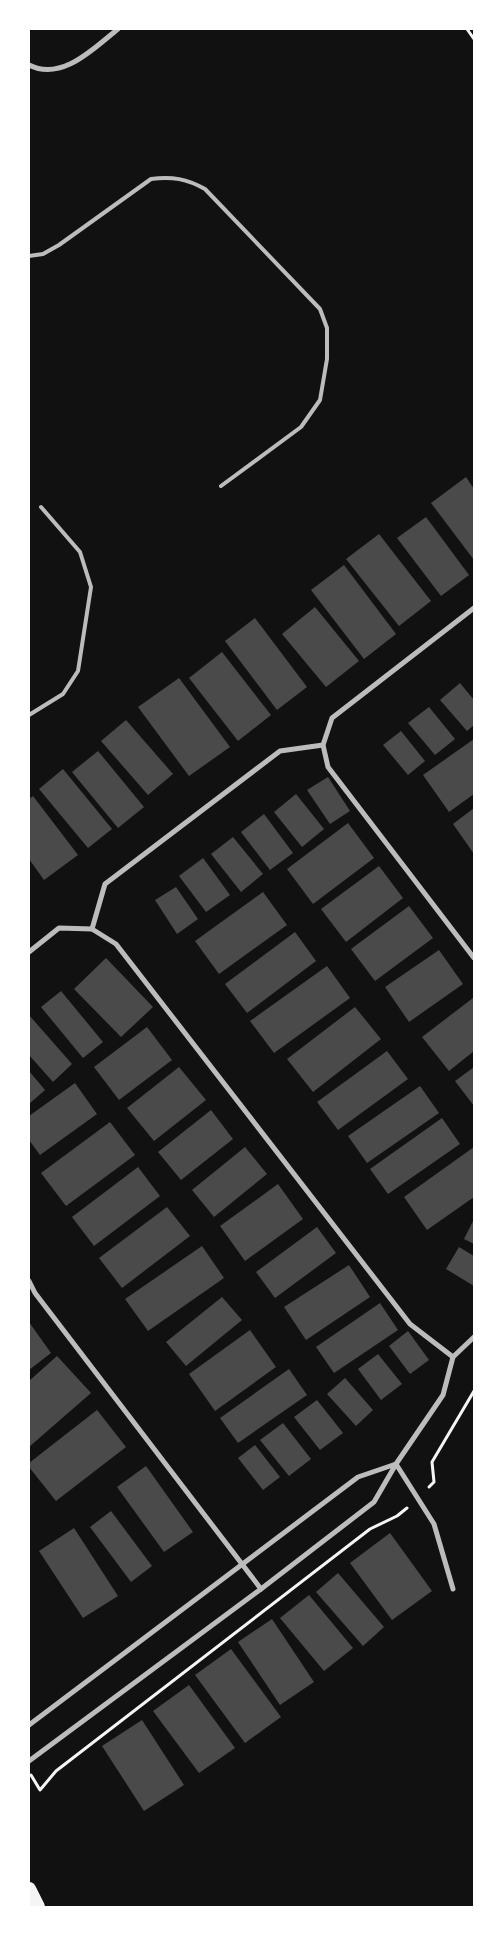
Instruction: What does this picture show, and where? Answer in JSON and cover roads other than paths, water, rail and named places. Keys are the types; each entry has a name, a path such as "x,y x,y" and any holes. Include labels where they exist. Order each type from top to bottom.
{"highway":[{"path":"29,1889 38,1907"}],"street":[{"path":"29,65 36,69 56,69 75,62 118,29"},
{"path":"474,608 332,718 323,744 328,767 474,958"},
{"path":"92,929 105,884 280,751 323,744"},
{"path":"29,952 59,928 92,929 116,944 410,1324 454,1357"},
{"path":"29,1281 35,1293 261,1589"},
{"path":"29,1761 261,1589 374,1502 396,1464 443,1395 454,1357 474,1337"},
{"path":"29,1725 358,1477 396,1464"},
{"path":"396,1464 434,1524 453,1589"}],"lane":[{"path":"29,256 43,254 59,245 151,179 167,177 190,181 205,190 320,309 327,328 327,352 320,400 301,427 220,486"},
{"path":"29,715 63,694 78,671 91,587 80,552 42,507"}]}
